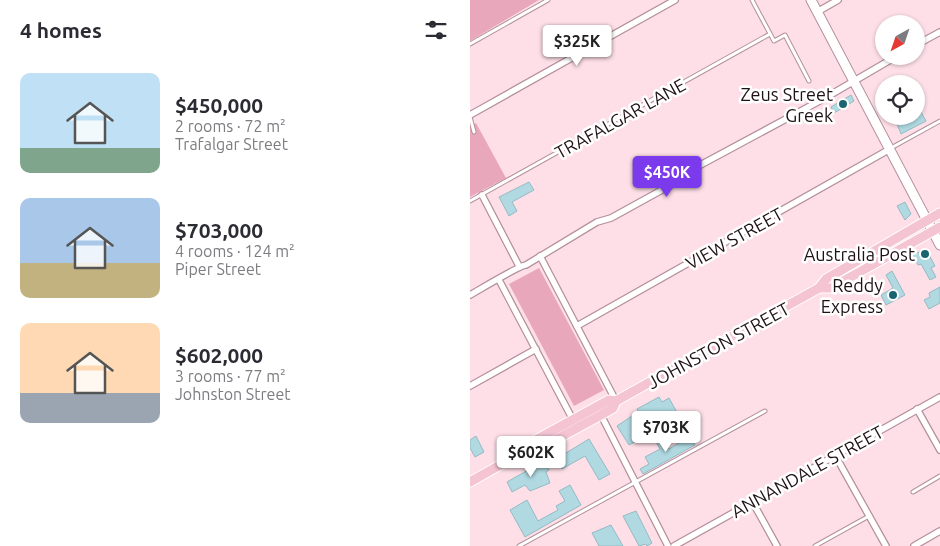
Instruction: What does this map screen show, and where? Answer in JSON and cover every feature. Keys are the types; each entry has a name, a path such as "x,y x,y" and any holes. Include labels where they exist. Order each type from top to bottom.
{"main road":[{"path":"811,0 927,220 936,229 940,244"},
{"name":"JOHNSTON STREET","path":"470,482 509,460 514,452 609,400 616,401 819,288 826,279 940,213"},
{"name":"JOHNSTON STREET","path":"819,288 831,288 936,229"},
{"name":"JOHNSTON STREET","path":"509,460 518,460 601,415 613,408 616,401"}],"street":[{"path":"470,116 675,0"},
{"path":"817,12 838,0"},
{"path":"925,40 940,32"},
{"path":"470,295 882,65"},
{"name":"VIEW STREET","path":"577,326 890,149"},
{"path":"482,195 519,266"},
{"path":"540,256 616,401"},
{"path":"499,280 573,420"},
{"path":"470,386 536,349"},
{"name":"ANNANDALE STREET","path":"674,546 917,408 940,397"},
{"path":"917,408 940,450"},
{"path":"601,415 668,546"},
{"path":"835,455 886,546"},
{"path":"752,501 777,546"},
{"path":"914,546 940,531"}],"lane":[{"path":"470,44 548,0"},
{"path":"752,0 774,41 786,35 810,81"},
{"name":"TRAFALGAR LANE","path":"470,201 770,34"},
{"path":"470,116 474,132"},
{"path":"890,149 940,120"},
{"path":"519,546 765,411"},
{"path":"913,492 940,476"},
{"path":"814,546 869,516"}],"shaded area":[{"path":"470,0 539,0 470,41"},
{"path":"476,123 506,178 470,197 470,126"},
{"path":"539,268 604,390 574,406 509,284"}],"building":[{"name":"Zeus Street Greek","path":"851,95 854,101 834,113 831,107"},
{"path":"898,125 918,125 901,134"},
{"path":"529,182 534,190 512,202 517,211 509,216 499,197"},
{"path":"905,202 911,214 905,220 897,206"},
{"path":"926,249 935,266 931,268 936,277 930,280 921,264 918,265 913,255"},
{"path":"892,271 905,295 886,305 881,295 893,288 886,275"},
{"path":"940,287 940,303 929,309 924,300 930,297 929,293"},
{"path":"659,397 662,402 669,398 680,418 629,445 617,426 638,412 637,409"},
{"path":"476,436 484,452 475,457 470,448 470,440"},
{"path":"690,436 695,445 643,474 640,469 649,464 645,457 660,449 656,442 662,439 669,449"},
{"path":"589,439 610,474 599,480 585,456 562,469 556,459"},
{"path":"544,461 549,470 546,472 550,483 530,491 525,485 512,492 507,482"},
{"path":"570,485 581,505 525,537 510,510 527,500 538,521 558,510 556,506 565,501 559,491"},
{"path":"636,511 652,543 647,546 646,544 639,546 623,516"},
{"path":"611,525 623,546 599,546 592,533"}],"place":[{"name":"Zeus Street Greek","path":"843,104"},
{"name":"Australia Post","path":"925,254"},
{"name":"Reddy Express","path":"893,295"}]}
